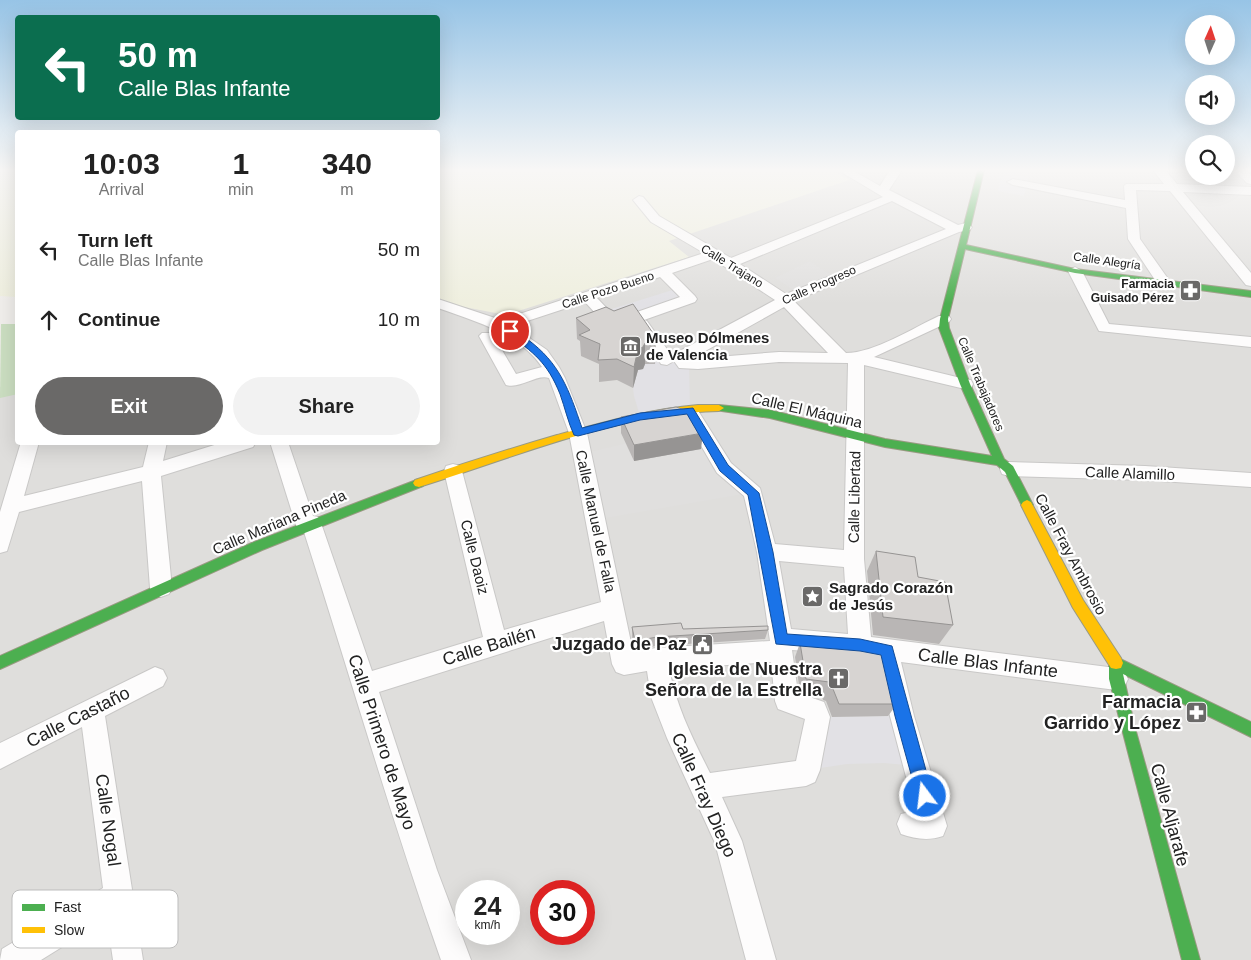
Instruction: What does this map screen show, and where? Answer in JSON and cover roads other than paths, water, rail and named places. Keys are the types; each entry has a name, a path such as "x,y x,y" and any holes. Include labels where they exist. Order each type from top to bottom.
{"street":[{"name":"Calle Trajano","path":"651,215 655,219 716,254 785,300 849,358"},
{"path":"730,263 840,215"},
{"path":"932,215 961,228"},
{"name":"Calle Trabajadores","path":"966,215 961,228 962,246 944,319 944,328 965,384 1004,465"},
{"path":"1131,215 1134,239 1164,283"},
{"path":"1196,215 1251,282"},
{"name":"Calle Progreso","path":"675,360 785,300 862,266 961,228"},
{"name":"Calle Alegría","path":"962,246 1075,271 1251,294"},
{"name":"Calle Pozo Bueno","path":"501,325 716,254"},
{"path":"1075,271 1104,328 1251,342"},
{"path":"587,296 614,325 690,299 662,272"},
{"name":"Calle Manuel de Falla","path":"440,304 501,325 541,354 553,370 565,394 578,432 624,664"},
{"path":"637,317 675,360 685,364 779,357 849,358 965,384"},
{"path":"849,358 884,348 944,319"},
{"path":"487,336 512,382 553,370"},
{"name":"Calle Libertad","path":"849,358 855,436 850,566"},
{"name":"Calle El Máquina","path":"578,432 640,416 711,408 772,414 868,440 1004,465"},
{"path":"690,410 724,468 753,493 766,552 781,645 787,701 815,710 818,716 806,773 704,786"},
{"name":"Calle Mariana Pineda","path":"0,663 161,588 308,524 453,471 578,432"},
{"path":"0,545 29,445"},
{"path":"157,445 151,472 161,588"},
{"path":"12,506 151,472 237,445"},
{"name":"Calle Primero de Mayo","path":"280,445 365,685 423,870 456,960"},
{"name":"Calle Alamillo","path":"1004,465 1251,480"},
{"name":"Calle Fray Ambrosio","path":"1004,465 1116,671"},
{"name":"Calle Daoiz","path":"453,471 496,643"},
{"path":"766,552 850,566"},
{"path":"781,556 835,561 842,566 850,566 851,630 849,635 844,637 793,632 787,629 782,622 772,562 775,558 781,556"},
{"path":"624,664 781,645 860,645 850,566"},
{"name":"Calle Bailén","path":"365,685 614,608"},
{"name":"Calle Blas Infante","path":"860,645 887,650 1116,671"},
{"path":"887,650 902,716 922,825"},
{"name":"Calle Fray Diego","path":"656,660 663,697 678,738 704,786 728,842 761,960"},
{"path":"1116,671 1251,730"},
{"name":"Calle Aljarafe","path":"1116,671 1191,960"},
{"name":"Calle Castaño","path":"0,756 156,678"},
{"name":"Calle Nogal","path":"92,710 117,890"},
{"path":"13,960 33,948"}],"place":[{"name":"Farmacia Guisado Pérez","path":"1190,291"},
{"name":"Museo Dólmenes de Valencia","path":"630,346"},
{"name":"Sagrado Corazón de Jesús","path":"813,596"},
{"name":"Juzgado de Paz","path":"703,644"},
{"name":"Iglesia de Nuestra Señora de la Estrella","path":"838,679"},
{"name":"Farmacia Garrido y López","path":"1197,712"}]}
